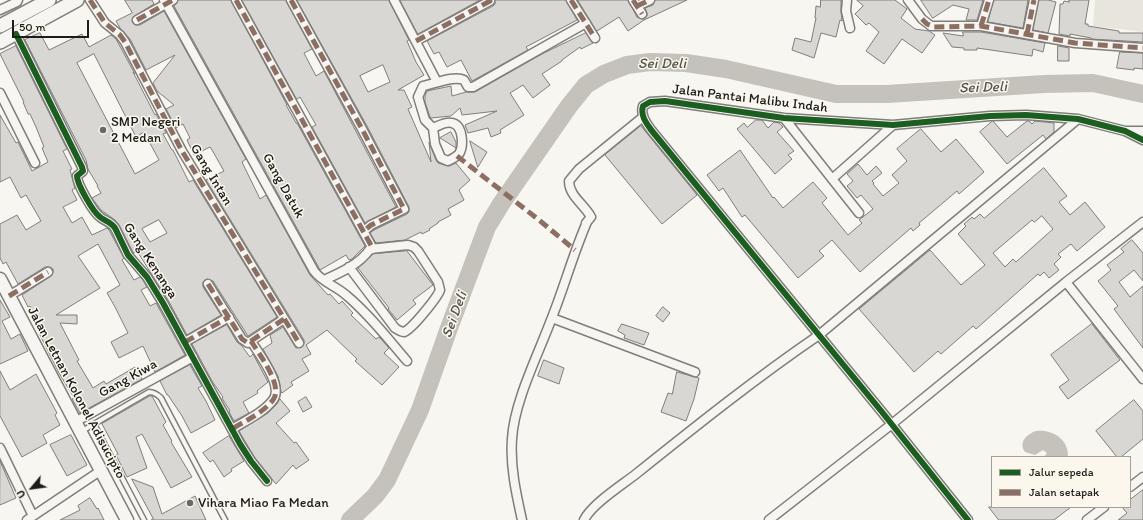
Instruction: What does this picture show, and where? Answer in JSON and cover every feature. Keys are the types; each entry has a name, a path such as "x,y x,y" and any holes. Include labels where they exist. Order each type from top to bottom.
{"main road":[{"path":"0,26 49,0"},
{"path":"0,42 77,0"},
{"name":"Jalan Letnan Kolonel Adisucipto","path":"0,279 127,520"}],"street":[{"path":"0,10 17,2 18,0"},
{"name":"Gang Intan","path":"90,0 101,18 110,28 120,35 125,42 182,151 299,343"},
{"path":"236,0 373,249"},
{"path":"291,0 362,129 404,210 371,225 364,231"},
{"path":"394,0 438,82"},
{"path":"416,41 490,0"},
{"path":"571,0 595,38"},
{"path":"642,14 635,3 650,0"},
{"path":"847,0 846,11 850,28"},
{"path":"908,0 922,19 931,26 981,26 1075,43 1143,48"},
{"path":"981,26 989,0"},
{"path":"1027,34 1034,0"},
{"path":"137,20 168,1"},
{"name":"Gang Datuk","path":"168,1 314,271 324,280 347,295 407,362"},
{"path":"433,128 449,122 457,126 462,139 460,152 457,156 448,161 441,158 435,144 433,128 425,120 418,97 423,86 438,82 462,79 468,87 473,87 586,23"},
{"name":"Gang Kenanga","path":"16,34 82,167 83,171 77,176 78,183 98,216 112,224 128,255 147,277 186,342 232,429 251,461 267,481"},
{"path":"0,94 35,162"},
{"name":"Jalan Pantai Malibu Indah","path":"643,116 643,106 655,101 665,101 784,118 893,125 990,116 1026,115 1078,119 1125,131 1143,140"},
{"path":"522,520 516,495 511,457 515,419 575,250 586,223 591,217 569,189 568,181 579,169 643,116 652,131 892,424 967,520"},
{"path":"784,118 859,213"},
{"path":"584,520 599,503 783,360 819,335 1078,119"},
{"path":"832,179 893,125"},
{"name":"Jalan Pantai Malibu Indah","path":"1125,131 1143,131"},
{"path":"769,520 892,424 1066,282 1143,222"},
{"path":"324,280 349,267 365,255 370,249 408,245 414,247 418,251 440,287 438,293 412,327 404,332 401,332 396,328 349,267"},
{"path":"9,296 48,272"},
{"path":"1066,282 1143,379"},
{"path":"208,284 245,342 248,343 284,319"},
{"path":"186,342 229,318"},
{"path":"552,318 695,372"},
{"path":"232,429 264,409 276,395 272,376 251,341"},
{"name":"Gang Kiwa","path":"78,428 193,357"},
{"path":"0,448 30,518 100,471"},
{"path":"1131,486 1143,477"},
{"path":"1087,520 1103,508"}],"lane":[{"path":"78,428 94,424 149,392 157,394 161,398 225,520"},
{"path":"94,424 144,520"}],"shaded area":[{"path":"1095,0 1143,0 1143,32 1093,26"},
{"path":"1036,431 1042,431 1058,436 1066,445 1068,456 1045,456 1047,453 1043,450 1035,455 1025,452 1022,445 1024,439"}],"building":[{"path":"125,0 152,0 154,4 133,17 132,22 135,25 140,25 164,11 246,159 242,162 260,199 266,195 310,275 328,295 330,294 339,304 342,301 353,313 351,315 376,339 379,337 389,348 384,353 399,367 382,385 355,361 357,359 327,330 306,345 311,354 302,359 309,371 291,382 293,385 282,393 281,392 278,376 263,349 272,343 270,335 283,327 296,348 302,347 304,340 206,180 224,171 212,150 210,147 194,155 187,140 190,138 183,124 176,128 166,109 174,105 157,91 153,83 175,55 146,70 130,39 116,21 132,13"},
{"path":"178,0 231,0 286,105 365,246 352,259 349,260 346,255 320,270 174,6"},
{"path":"242,0 286,0 312,49 304,53 316,76 324,71 396,207 365,223 312,127 316,125 300,97 297,99"},
{"path":"297,0 389,0 409,40 407,41 416,62 424,75 398,90 404,90 412,107 408,109 431,162 429,142 438,163 448,166 456,163 470,180 459,190 464,200 448,209 451,215 438,222 429,229 430,230 422,234 421,232 405,240 376,243 370,233 407,214 409,212 409,207 367,126","holes":["383,65 390,82 368,92 360,76"]},
{"path":"400,0 480,0 418,34"},
{"path":"495,0 566,0 577,20 526,47 528,50 472,81 461,60 447,67 439,52 434,54 427,41 493,6 495,4"},
{"path":"578,0 628,0 637,17 642,19 647,16 645,8 653,5 655,0 687,0 644,20 628,31 619,17 597,31"},
{"path":"821,0 841,0 842,21 840,20 836,37 821,33 814,58 792,50 795,38 811,42 816,18 816,6 820,7"},
{"path":"857,0 895,0 907,9 901,18 915,29 929,31 935,35 922,53 902,39 884,64 866,51 879,32 869,23 866,25 855,14 863,6"},
{"path":"921,0 983,0 977,20 966,20 969,9 953,5 933,18"},
{"path":"994,0 1028,0 1023,28 988,22"},
{"path":"1039,0 1056,2 1048,33 1033,30"},
{"path":"1069,0 1089,0 1085,24 1088,24 1088,26 1119,31 1119,33 1143,33 1143,42 1091,39 1070,34 1070,36 1059,34 1060,4 1063,4 1064,1 1069,2"},
{"path":"963,32 981,32 1045,43 1043,52 1033,49 1032,56 977,48 977,50 964,50 964,48 952,47 943,33 963,36"},
{"path":"40,33 49,50 82,34 89,47 111,35 116,39 155,115 156,114 166,133 163,134 189,182 193,180 277,317 248,336 213,281 207,279 203,282 203,287 221,315 187,335 168,300 137,251 134,253 133,252 119,225 115,220 101,210 92,198 101,193 88,169 86,160 25,40","holes":["94,54 136,137 144,132 159,160 135,174 77,63","159,220 167,233 150,242 142,229"]},
{"path":"586,33 593,43 581,49 580,47 542,74 550,85 533,98 523,85 510,93 524,115 500,130 501,133 491,137 488,128 468,133 465,125 497,111 462,115 460,108 451,116 430,117 425,102 427,91 451,86 452,96 466,92 475,92 542,54"},
{"path":"16,46 67,149 63,151 72,169 70,170 75,188 72,190 77,200 63,207 72,223 82,217 92,235 107,228 109,230 124,258 122,260 134,280 140,277 143,280 147,287 141,290 150,306 156,303 185,355 155,372 143,346 119,358 111,342 128,333 107,293 120,285 98,244 78,256 100,288 56,315 77,315 77,324 60,323 79,360 77,361 93,388 104,381 106,384 135,367 142,379 80,413 72,399 74,398 59,373 39,333 43,331 30,306 28,307 22,295 51,276 53,269 50,267 45,267 18,284 6,262 3,264 0,258 0,224 17,215 26,230 41,221 26,195 21,198 10,177 0,182 0,115 16,143 18,142 32,171 48,162 36,127 30,114 28,114 24,102 0,54"},
{"path":"1058,46 1069,48 1069,61 1058,61"},
{"path":"1120,52 1143,53 1143,69 1134,68 1134,70 1117,68"},
{"path":"756,120 762,120 768,128 774,122 779,123 783,127 777,132 794,151 788,155 792,159 775,174 737,129 744,123 747,127"},
{"path":"993,121 1007,137 1027,121 1032,124 1035,121 1054,123 1054,132 1046,139 1043,135 1007,164 980,132"},
{"path":"641,126 697,195 662,224 605,155"},
{"path":"921,129 941,152 956,139 984,172 959,194 957,191 919,223 920,225 913,231 911,228 860,272 832,240 819,251 824,256 798,278 745,215 742,217 723,188 719,191 707,175 740,150 773,198 774,197 783,208 813,182 827,198 822,203 848,235 862,223 859,220 873,209 861,195 857,198 847,186 853,181 847,174 858,164 867,175 876,166 882,173 872,181 883,196 899,183 892,175 907,161 897,149"},
{"path":"451,132 456,142 456,148 440,138"},
{"path":"470,141 487,152 478,167"},
{"path":"1044,168 1067,196 1059,202 1070,215 1085,202 1105,227 1077,251 1071,244 1058,254 1061,257 1054,264 1059,270 1049,278 1044,272 1040,276 1038,274 976,329 973,326 941,354 938,351 914,372 859,309 930,250 961,285 985,265 958,234 966,226 964,224 972,217 974,219 980,214 984,218","holes":["1042,216 1053,229 1016,262 1013,259 1005,267 993,253 1032,220 1034,222"]},
{"path":"1132,240 1143,253 1143,281 1134,270 1119,282 1130,297 1143,286 1143,348 1114,309 1118,306 1098,281 1111,270 1107,265 1124,252 1121,249"},
{"path":"407,251 433,285 413,300 416,304 397,320 358,268 373,254"},
{"path":"0,300 10,317 2,321 11,339 20,334 28,351 0,364"},
{"path":"663,307 670,313 663,322 656,316"},
{"path":"622,324 649,333 644,345 624,338 625,335 618,331"},
{"path":"1092,324 1120,360 1068,399 1059,387 1069,380 1051,355"},
{"path":"227,325 237,342 250,357 253,354 268,382 257,391 258,393 243,402 249,413 234,421 222,398 223,397 212,381 192,344"},
{"path":"544,360 564,368 559,384 538,376"},
{"path":"190,365 202,386 198,388 215,420 191,433 160,381"},
{"path":"0,371 10,390 36,374 57,413 55,415 60,425 43,435 47,443 22,457 0,416"},
{"path":"677,372 699,378 694,399 686,421 661,412 668,393 672,394"},
{"path":"152,396 166,422 163,425 172,441 171,442 192,477 171,488 142,434 136,437 147,468 127,477 116,455 118,454 102,424"},
{"path":"306,397 312,407 303,412 298,402"},
{"path":"280,399 290,411 276,423 294,443 296,442 309,460 296,469 293,465 276,484 255,458 239,431 268,413"},
{"path":"1134,400 1143,411 1143,439 1122,456 1116,456 1096,431"},
{"path":"71,435 87,465 67,476 50,445"},
{"path":"229,436 244,461 231,469 232,471 224,477 213,460 210,462 203,453"},
{"path":"0,461 16,498 0,505"},
{"path":"132,479 153,487 162,514 195,496 206,520 151,520 153,519"},
{"path":"1143,490 1143,520 1118,520 1127,513 1123,508 1131,508 1131,499"},
{"path":"90,498 97,509 98,508 104,520 60,520 80,510 78,506"},
{"path":"989,507 1070,508 1054,520 999,520"}],"waterway":[{"name":"Sei Deli","path":"350,520 375,496 387,480 420,410 487,227 501,204 569,106 586,85 604,74 627,65 650,62 686,63 726,69 836,94 887,94 1044,84 1093,83 1143,94"}],"marked path":[{"path":"90,0 105,23 120,35 125,42 182,151 299,343"},
{"path":"137,20 173,0"},
{"path":"236,0 373,249"},
{"path":"291,0 404,209 371,225 364,231"},
{"path":"416,41 490,1 489,0"},
{"path":"571,0 595,38"},
{"path":"633,0 642,14"},
{"path":"637,6 650,0"},
{"path":"981,26 989,0"},
{"path":"1027,34 1034,0"},
{"path":"922,19 927,24 934,27 981,26 1075,43 1143,48"},
{"path":"457,156 575,250"},
{"path":"9,296 48,272"},
{"path":"208,284 242,339 248,343 251,341 269,370 275,387 276,394 269,405 232,429"},
{"path":"185,342 229,317"},
{"path":"251,341 284,319"}],"cycle path":[{"path":"16,34 82,167 83,171 77,176 86,198 93,210 112,224 128,255 147,277 163,303 240,444 267,481"},
{"path":"968,520 882,412 652,131 643,116 643,106 650,102 665,101 784,118 893,125 990,116 1026,115 1078,119 1125,131 1143,140"}],"place":[{"name":"SMP Negeri 2 Medan","path":"103,130"},
{"name":"Vihara Miao Fa Medan","path":"190,503"}]}
